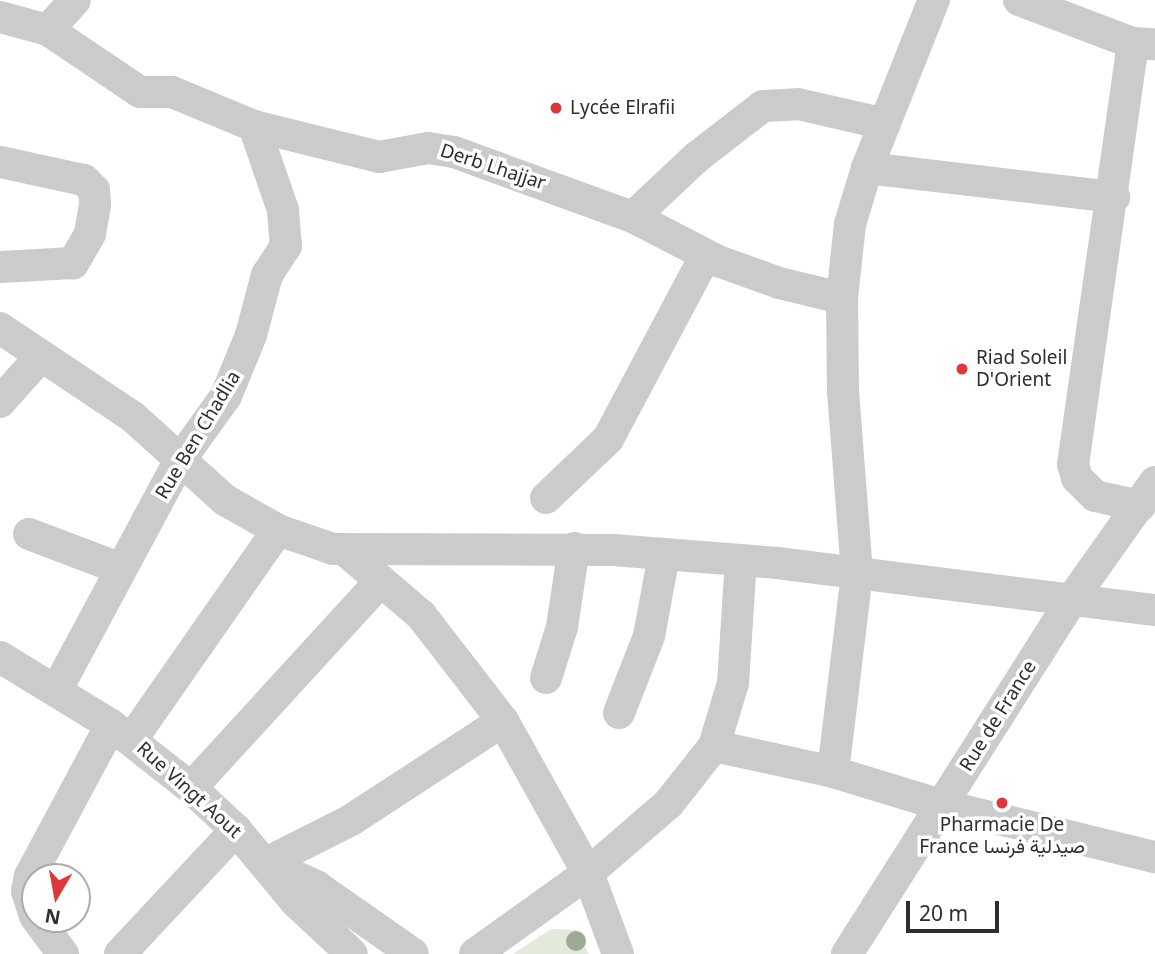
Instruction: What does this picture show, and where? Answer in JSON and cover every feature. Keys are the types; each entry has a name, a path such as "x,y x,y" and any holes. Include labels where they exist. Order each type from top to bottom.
{"street":[{"path":"48,30 75,0"},
{"path":"833,772 857,573 848,495 842,298 850,224 867,168 934,0"},
{"path":"1019,0 1076,12 1144,43 1114,197 1073,464 1077,478 1095,495 1147,494"},
{"name":"Derb Lhajjar","path":"0,18 48,30 140,92 172,92 254,126 379,157 428,148 454,152 633,218 706,255 779,283 842,298"},
{"path":"633,218 697,157 763,106 798,104 885,124"},
{"name":"Rue Ben Chadlia","path":"56,691 119,568 180,460 226,396 251,335 267,275 286,246 283,210 254,126"},
{"path":"0,162 84,180 94,190 95,205 90,234 73,262 0,267"},
{"path":"867,168 1114,197"},
{"path":"546,498 608,439 706,255"},
{"path":"1,332 39,358 88,383 225,500 278,530 346,551 574,548 857,573 1070,602 1155,610"},
{"path":"0,402 39,358"},
{"name":"Rue de France","path":"847,954 1070,602 1147,494"},
{"path":"38,863 121,732 278,530"},
{"path":"29,534 119,568"},
{"path":"546,678 562,627 574,548"},
{"path":"346,551 421,615 503,721 588,873 618,954"},
{"path":"620,713 649,636 664,555"},
{"path":"475,954 588,873 669,803 714,746 733,683 741,561"},
{"path":"191,788 381,581"},
{"name":"Rue Vingt Aout","path":"1,662 56,691 121,732 191,788 266,863 296,902 352,954"},
{"path":"266,863 351,820 503,721"},
{"path":"714,746 833,772 942,805 1155,857"},
{"path":"120,954 236,831"},
{"path":"266,863 316,886 413,954"},
{"path":"47,933 63,954"}],"shaded area":[{"path":"551,929 576,930 589,954 513,954"}],"place":[{"name":"Lycée Elrafii","path":"556,108"},
{"name":"Riad Soleil D'Orient","path":"962,369"},
{"name":"Pharmacie De France صيدلية فرنسا","path":"1002,803"}]}
